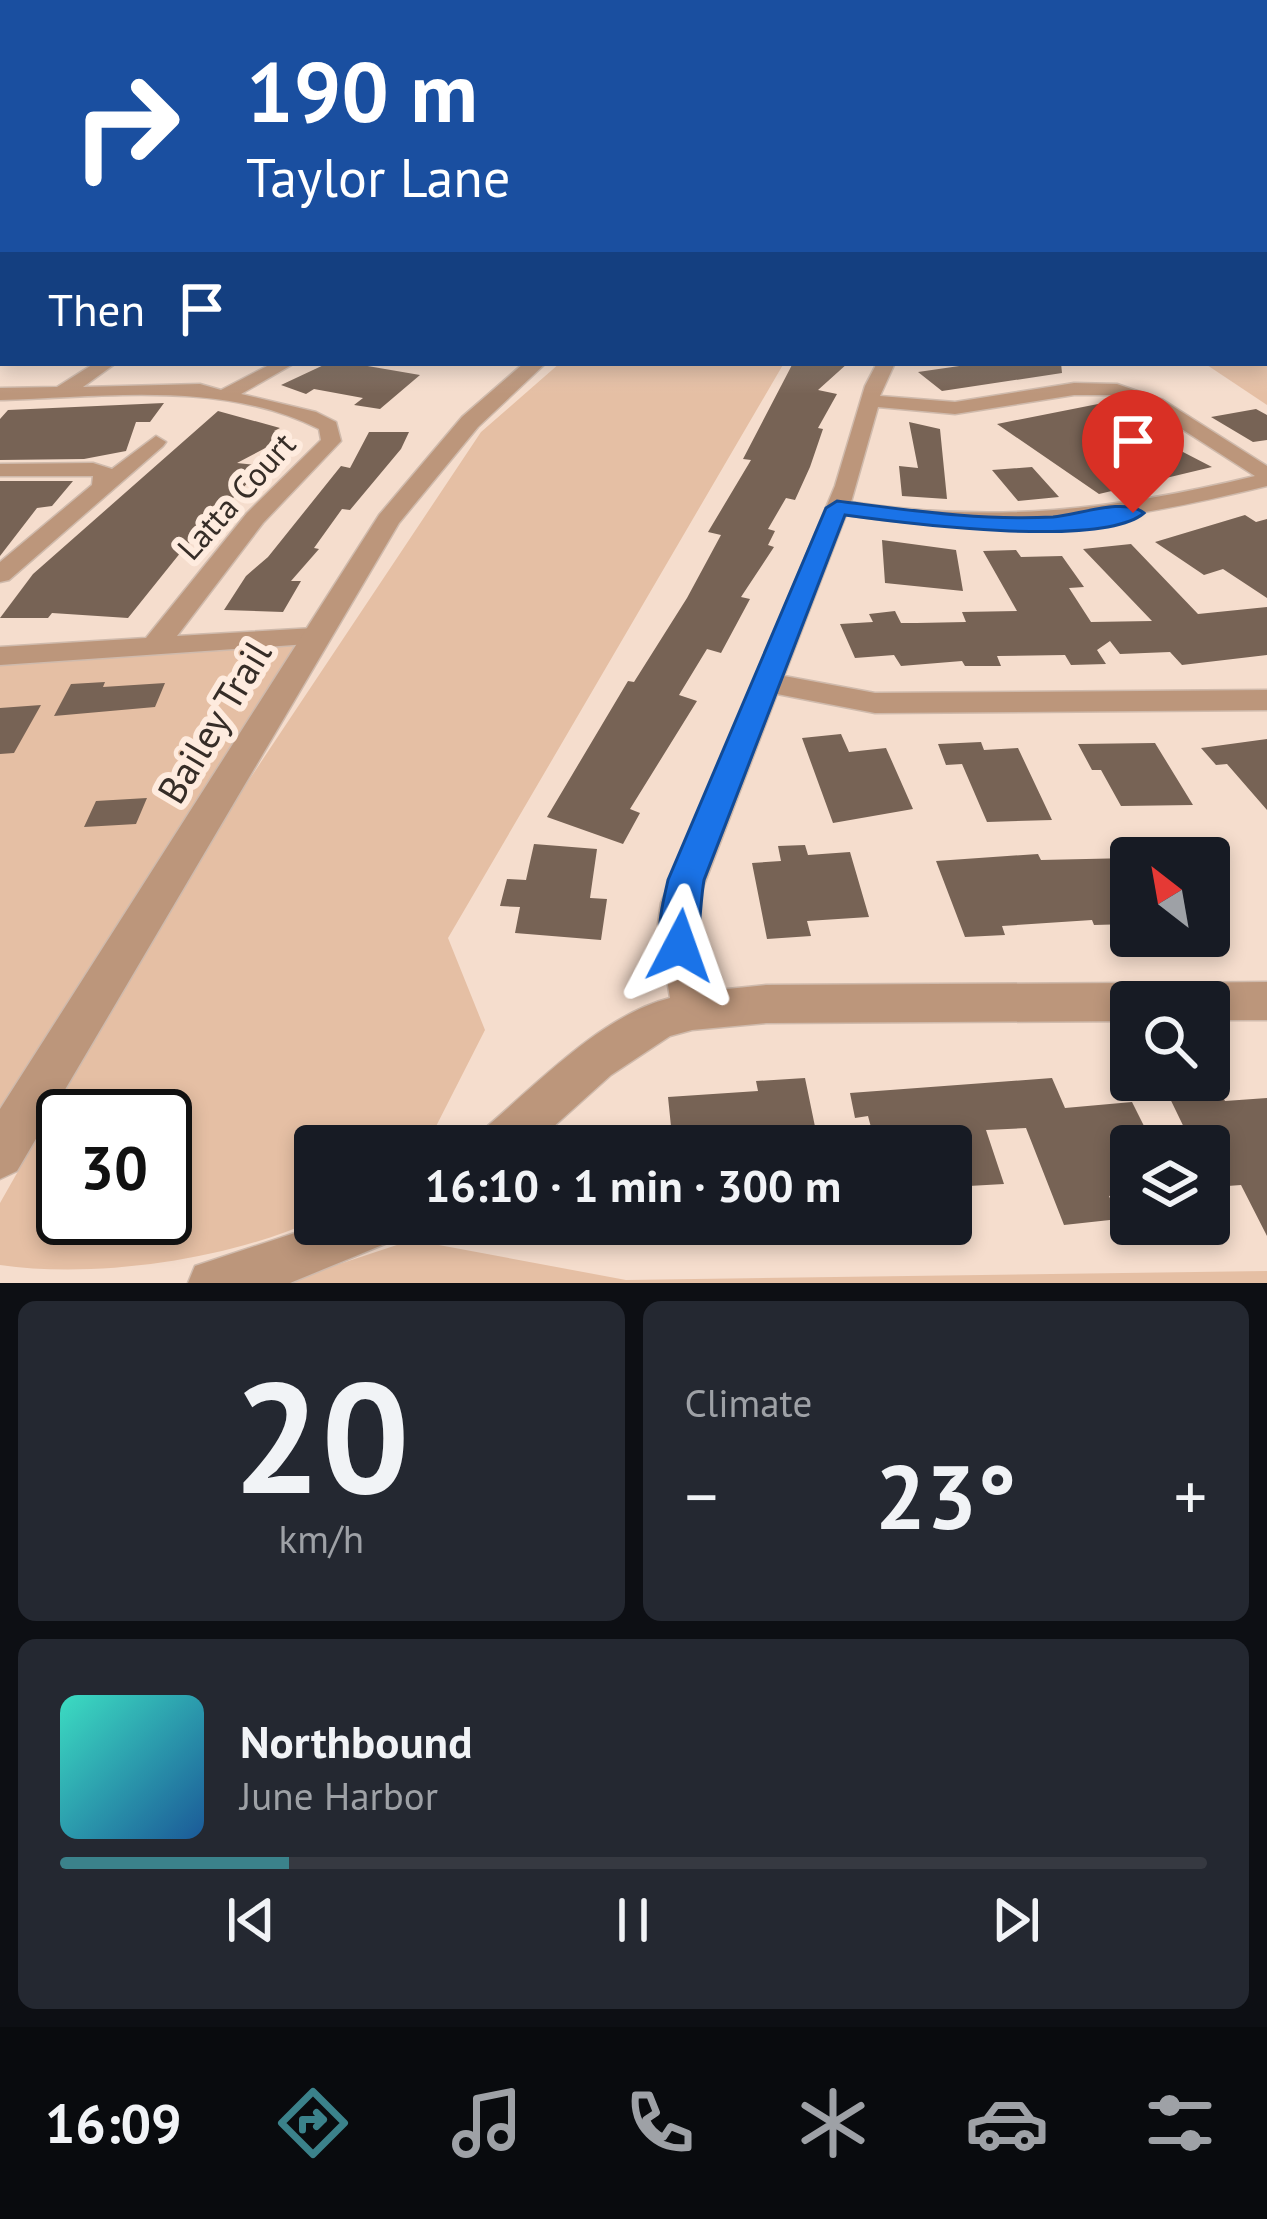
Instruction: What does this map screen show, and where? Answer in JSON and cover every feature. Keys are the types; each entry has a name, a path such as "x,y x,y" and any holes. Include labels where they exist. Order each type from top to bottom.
{"street":[{"path":"62,392 102,366"},
{"path":"227,394 280,366"},
{"name":"Bailey Trail","path":"0,1154 314,638 413,489 470,422 533,366"},
{"path":"692,1011 676,924 679,903 837,508 885,366"},
{"name":"Latta Court","path":"0,394 177,388 227,394 329,426 331,441 255,518 154,647"},
{"path":"870,400 956,408 1074,389 1117,390 1156,404 1267,477"},
{"path":"1,572 156,442"},
{"path":"0,470 93,469 104,473 103,485"},
{"path":"837,508 974,525 1056,524 1133,513 1267,477"},
{"path":"0,656 314,638"},
{"path":"766,682 875,703 1267,700"},
{"path":"1230,1001 1267,1001"},
{"path":"523,1125 596,1060 661,1019 692,1011 766,1004 1110,1002"},
{"path":"212,1283 330,1245"}],"shaded area":[{"path":"557,366 782,366 448,938 485,1030 437,1125 294,1125 294,1228 280,1234 160,1263 77,1270 0,1265 0,1203 36,1140 36,1245 192,1245 192,1089 65,1089 189,870 481,432"},
{"path":"1208,366 1267,366 1267,405"},
{"path":"302,639 0,1122 0,654"},
{"path":"397,1245 439,1245 626,1280 1267,1271 1267,1283 282,1283"}],"building":[{"path":"322,366 368,366 420,375 380,409 354,405 363,398 314,389 306,394 281,385"},
{"path":"791,366 845,366 818,390 837,394 818,428 823,429 810,467 795,500 786,498 768,529 775,531 768,545 774,547 741,597 750,599 721,653 707,649 679,695 697,701 630,809 640,813 623,844 547,817 628,681 634,682 687,598 721,535 708,532 751,460 743,459"},
{"path":"959,366 1061,366 1062,373 942,391 918,372"},
{"path":"164,403 150,422 136,422 126,451 84,459 0,460 0,419 8,410"},
{"path":"1098,404 1212,467 1099,494 997,424"},
{"path":"1256,409 1267,415 1267,440 1253,442 1211,417"},
{"path":"218,411 280,428 274,431 288,436 237,463 264,466 181,552 128,618 52,613 48,618 0,618 33,574"},
{"path":"909,422 940,429 947,499 902,496 899,466 918,468"},
{"path":"369,432 409,432 401,449 350,510 342,509 314,548 319,549 291,581 301,581 283,612 224,610 246,576 268,557 341,466 350,468"},
{"path":"1032,467 1059,497 1018,501 992,470"},
{"path":"0,481 73,481 52,506 37,508 0,556"},
{"path":"1245,515 1256,522 1267,519 1267,598 1223,569 1204,575 1155,542"},
{"path":"882,540 956,550 963,591 885,583"},
{"path":"1131,544 1198,614 1267,607 1267,655 1182,665 1170,652 1120,654 1110,641 1097,650 1106,664 1071,665 1065,655 997,656 1001,666 965,666 962,661 901,666 894,655 855,658 840,624 873,622 869,614 895,611 901,623 917,623 966,622 962,612 1017,611 983,551 1016,550 1021,557 1062,556 1084,587 1069,588 1091,622 1152,621 1083,549"},
{"path":"105,682 103,687 165,683 155,707 54,716 71,684"},
{"path":"41,705 14,753 0,754 0,708"},
{"path":"841,734 849,752 886,748 913,809 833,823 802,738"},
{"path":"1267,739 1267,810 1227,764 1216,765 1201,748"},
{"path":"981,742 984,750 1018,748 1052,820 987,822 962,764 946,765 938,744"},
{"path":"1155,743 1193,805 1121,806 1101,770 1092,770 1078,744"},
{"path":"147,798 136,824 84,827 96,801"},
{"path":"534,844 597,849 590,898 607,899 601,940 515,933 520,907 500,906 507,879 526,880"},
{"path":"805,845 808,855 850,852 869,917 807,921 811,936 767,939 752,863 781,861 778,846"},
{"path":"1038,854 1041,860 1110,858 1110,925 1094,925 1092,920 1002,926 1005,935 965,937 936,861"},
{"path":"805,1078 815,1125 671,1125 668,1097 758,1091 756,1081"},
{"path":"1052,1078 1065,1108 1132,1102 1144,1125 1110,1125 1110,1220 1064,1225 1026,1128 986,1130 1004,1184 972,1186 972,1125 870,1125 868,1116 855,1118 850,1093"},
{"path":"1267,1098 1267,1236 1241,1185 1230,1186 1230,1125 1183,1125 1171,1101"}],"route":[{"path":"680,946 676,924 686,880 837,508 974,525 1056,524 1133,513"}]}
